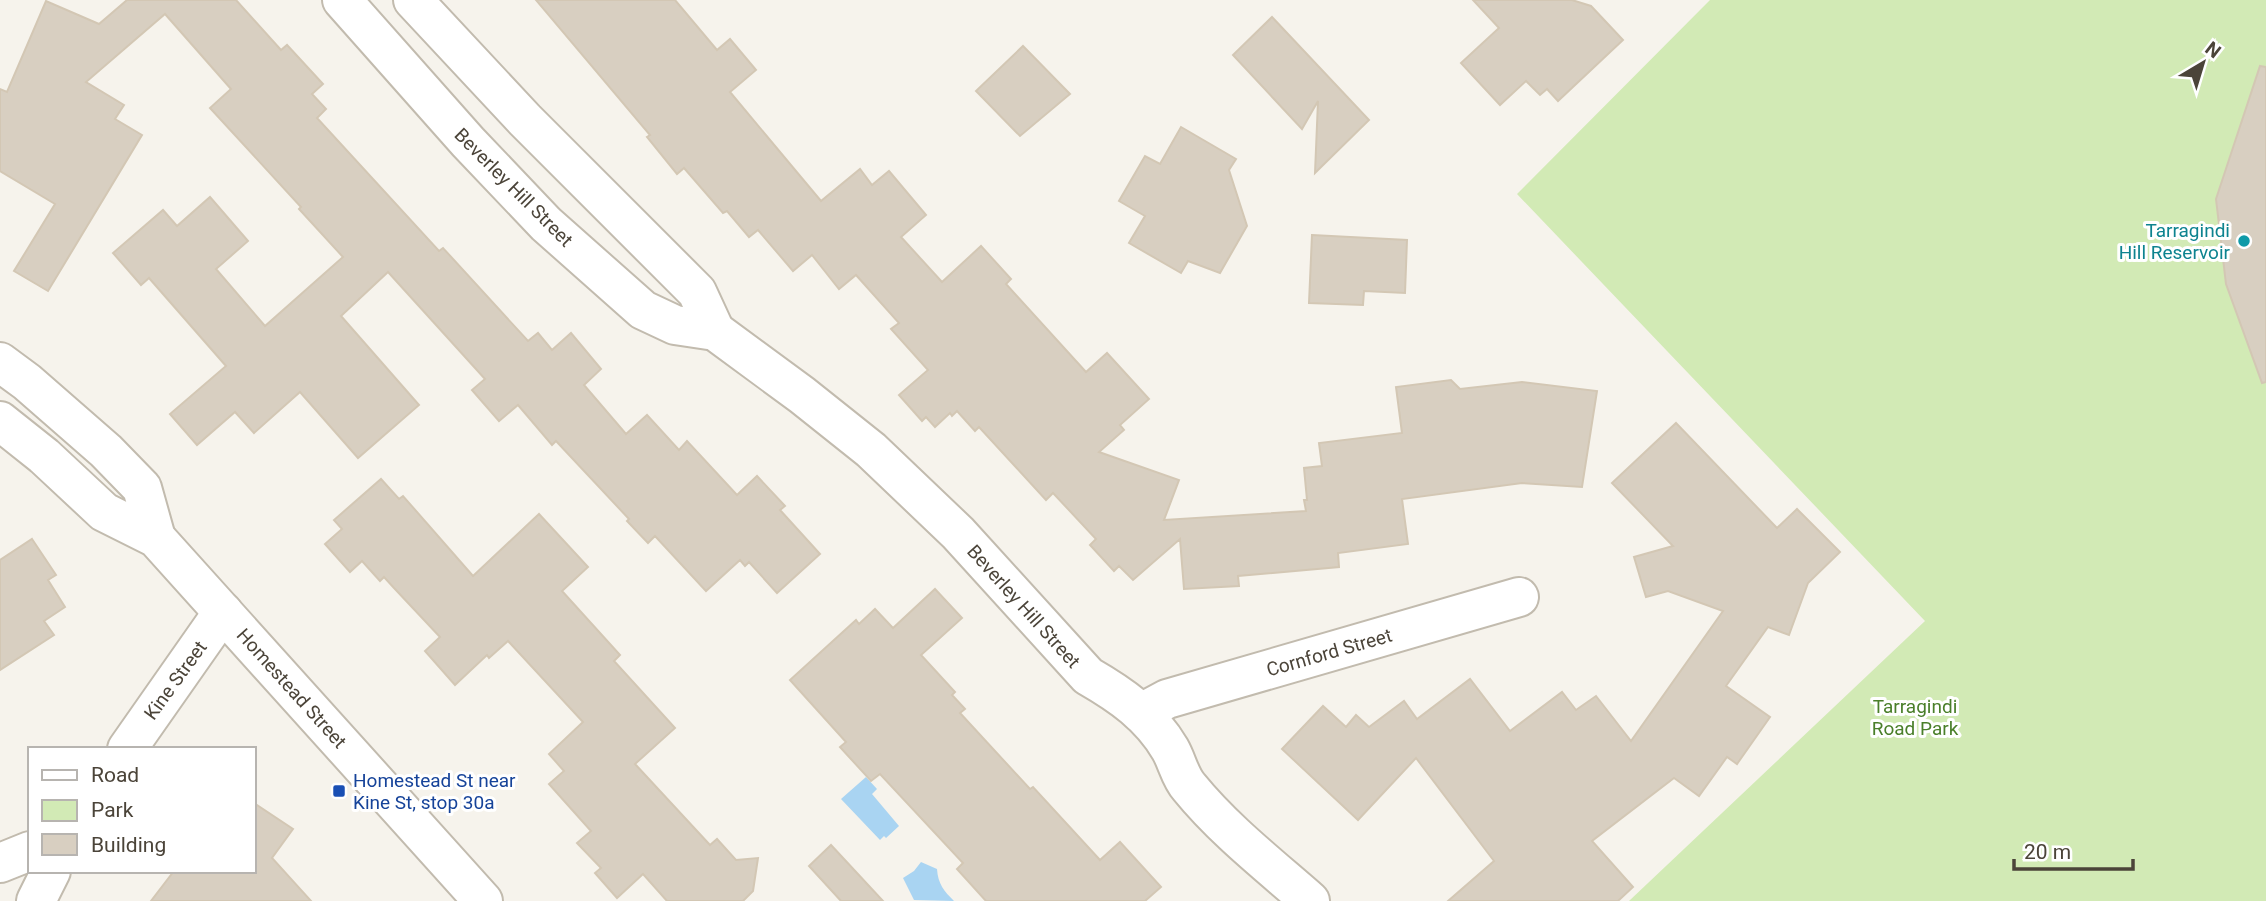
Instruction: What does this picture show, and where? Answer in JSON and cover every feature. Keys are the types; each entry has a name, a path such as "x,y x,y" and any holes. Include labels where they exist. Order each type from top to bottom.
{"street":[{"name":"Beverley Hill Street","path":"342,0 468,142 566,241 643,310 675,325 715,331 803,395 871,450 958,533 1087,676 1114,690 1141,712 1157,729 1170,749 1186,784 1194,794 1310,901"},
{"name":"Beverley Hill Street","path":"413,0 525,120 697,292 715,331"},
{"name":"Homestead Street","path":"0,362 37,390 106,451 142,488 156,538"},
{"name":"Homestead Street","path":"0,421 44,456 104,512 156,538 483,901"},
{"name":"Cornford Street","path":"1141,712 1167,699 1519,597"},
{"name":"Kine Street","path":"128,747 223,611"},
{"path":"0,863 28,852"},
{"path":"36,901 50,873"}],"green space":[{"name":"Tarragindi Road Park","path":"1710,0 2266,0 2266,901 1629,901 1925,621 1517,194"}],"water":[{"path":"866,777 877,789 872,794 899,826 880,840 841,799"},
{"path":"921,862 937,869 942,887 954,901 914,900 903,878"}],"building":[{"path":"127,0 236,0 281,50 287,45 323,84 312,94 326,109 317,118 439,251 443,248 528,341 538,333 552,350 571,333 601,369 584,385 626,434 647,415 679,450 687,441 737,495 757,476 785,506 780,510 820,554 777,593 749,562 745,566 740,560 706,591 655,536 648,543 556,441 552,445 518,405 499,421 472,390 485,379 388,272 341,316 419,405 358,458 300,392 254,433 235,412 197,445 170,414 226,366 149,278 141,285 113,253 163,210 177,226 210,197 248,241 216,269 265,326 343,257 210,108 231,89 165,14 86,82 124,105 115,119 142,135 48,291 14,271 55,204 0,171 0,89 7,92 46,1 99,24"},
{"path":"536,0 675,0 717,50 730,39 756,70 730,92 821,201 860,169 872,185 889,171 926,215 901,237 942,282 981,246 1011,279 1006,284 1086,372 1107,353 1149,399 1120,425 1124,430 1099,452 1179,480 1164,520 1306,511 1304,468 1322,466 1319,443 1402,433 1396,387 1451,380 1460,389 1522,382 1597,391 1582,487 1522,483 1402,499 1408,544 1338,553 1339,567 1238,576 1239,586 1184,589 1180,539 1133,580 1119,566 1114,571 1090,545 1096,539 1053,493 1046,500 979,427 975,431 957,411 952,416 950,413 935,427 926,417 922,421 899,395 928,370 891,329 899,323 856,275 839,289 812,255 793,271 758,230 749,237 727,211 723,213 684,168 677,174 647,137 650,135"},
{"path":"1473,0 1572,0 1591,6 1623,40 1558,101 1547,89 1540,95 1526,81 1500,105 1461,63 1499,28"},
{"path":"1272,17 1369,120 1315,173 1318,101 1302,129 1233,55"},
{"path":"1023,46 1070,94 1020,136 976,91"},
{"name":"Tarragindi Hill Reservoir","path":"2260,66 2266,67 2266,382 2262,383 2226,284 2216,199"},
{"path":"1181,127 1236,159 1229,170 1247,226 1220,273 1188,261 1181,273 1129,243 1145,216 1119,201 1145,156 1160,164"},
{"path":"1312,235 1407,240 1405,293 1364,291 1363,305 1309,303"},
{"path":"1676,423 1777,528 1797,509 1840,552 1808,583 1789,635 1768,627 1726,686 1770,717 1737,764 1727,757 1699,796 1674,778 1592,841 1633,887 1618,901 1448,901 1494,861 1416,758 1358,820 1282,749 1323,706 1346,727 1356,715 1369,727 1404,701 1417,719 1470,679 1510,731 1562,692 1576,710 1596,696 1631,741 1723,611 1668,591 1646,597 1634,557 1673,546 1612,483"},
{"path":"381,479 399,499 403,496 473,576 539,514 588,567 562,591 620,655 614,661 675,728 635,764 710,845 717,839 736,860 758,858 753,891 743,901 667,901 643,874 617,898 595,873 601,868 577,843 591,831 549,784 564,771 549,754 583,722 508,641 489,658 487,655 455,685 425,651 440,637 384,577 380,581 362,561 350,572 325,544 342,529 334,520"},
{"path":"32,539 56,575 48,580 65,607 44,621 54,635 0,670 0,560"},
{"path":"935,589 962,618 921,655 955,692 952,695 965,709 960,713 1100,860 1120,842 1161,887 1145,901 986,901 957,869 963,863 880,774 871,781 840,747 846,742 790,680 856,620 859,624 875,609 893,628"},
{"path":"256,804 293,829 272,858 311,901 151,901 172,873 256,873"},
{"path":"831,845 883,901 841,901 809,866"}],"place":[{"name":"Tarragindi Hill Reservoir","path":"2244,241"},
{"name":"Homestead St near Kine St, stop 30a","path":"339,791"}]}
